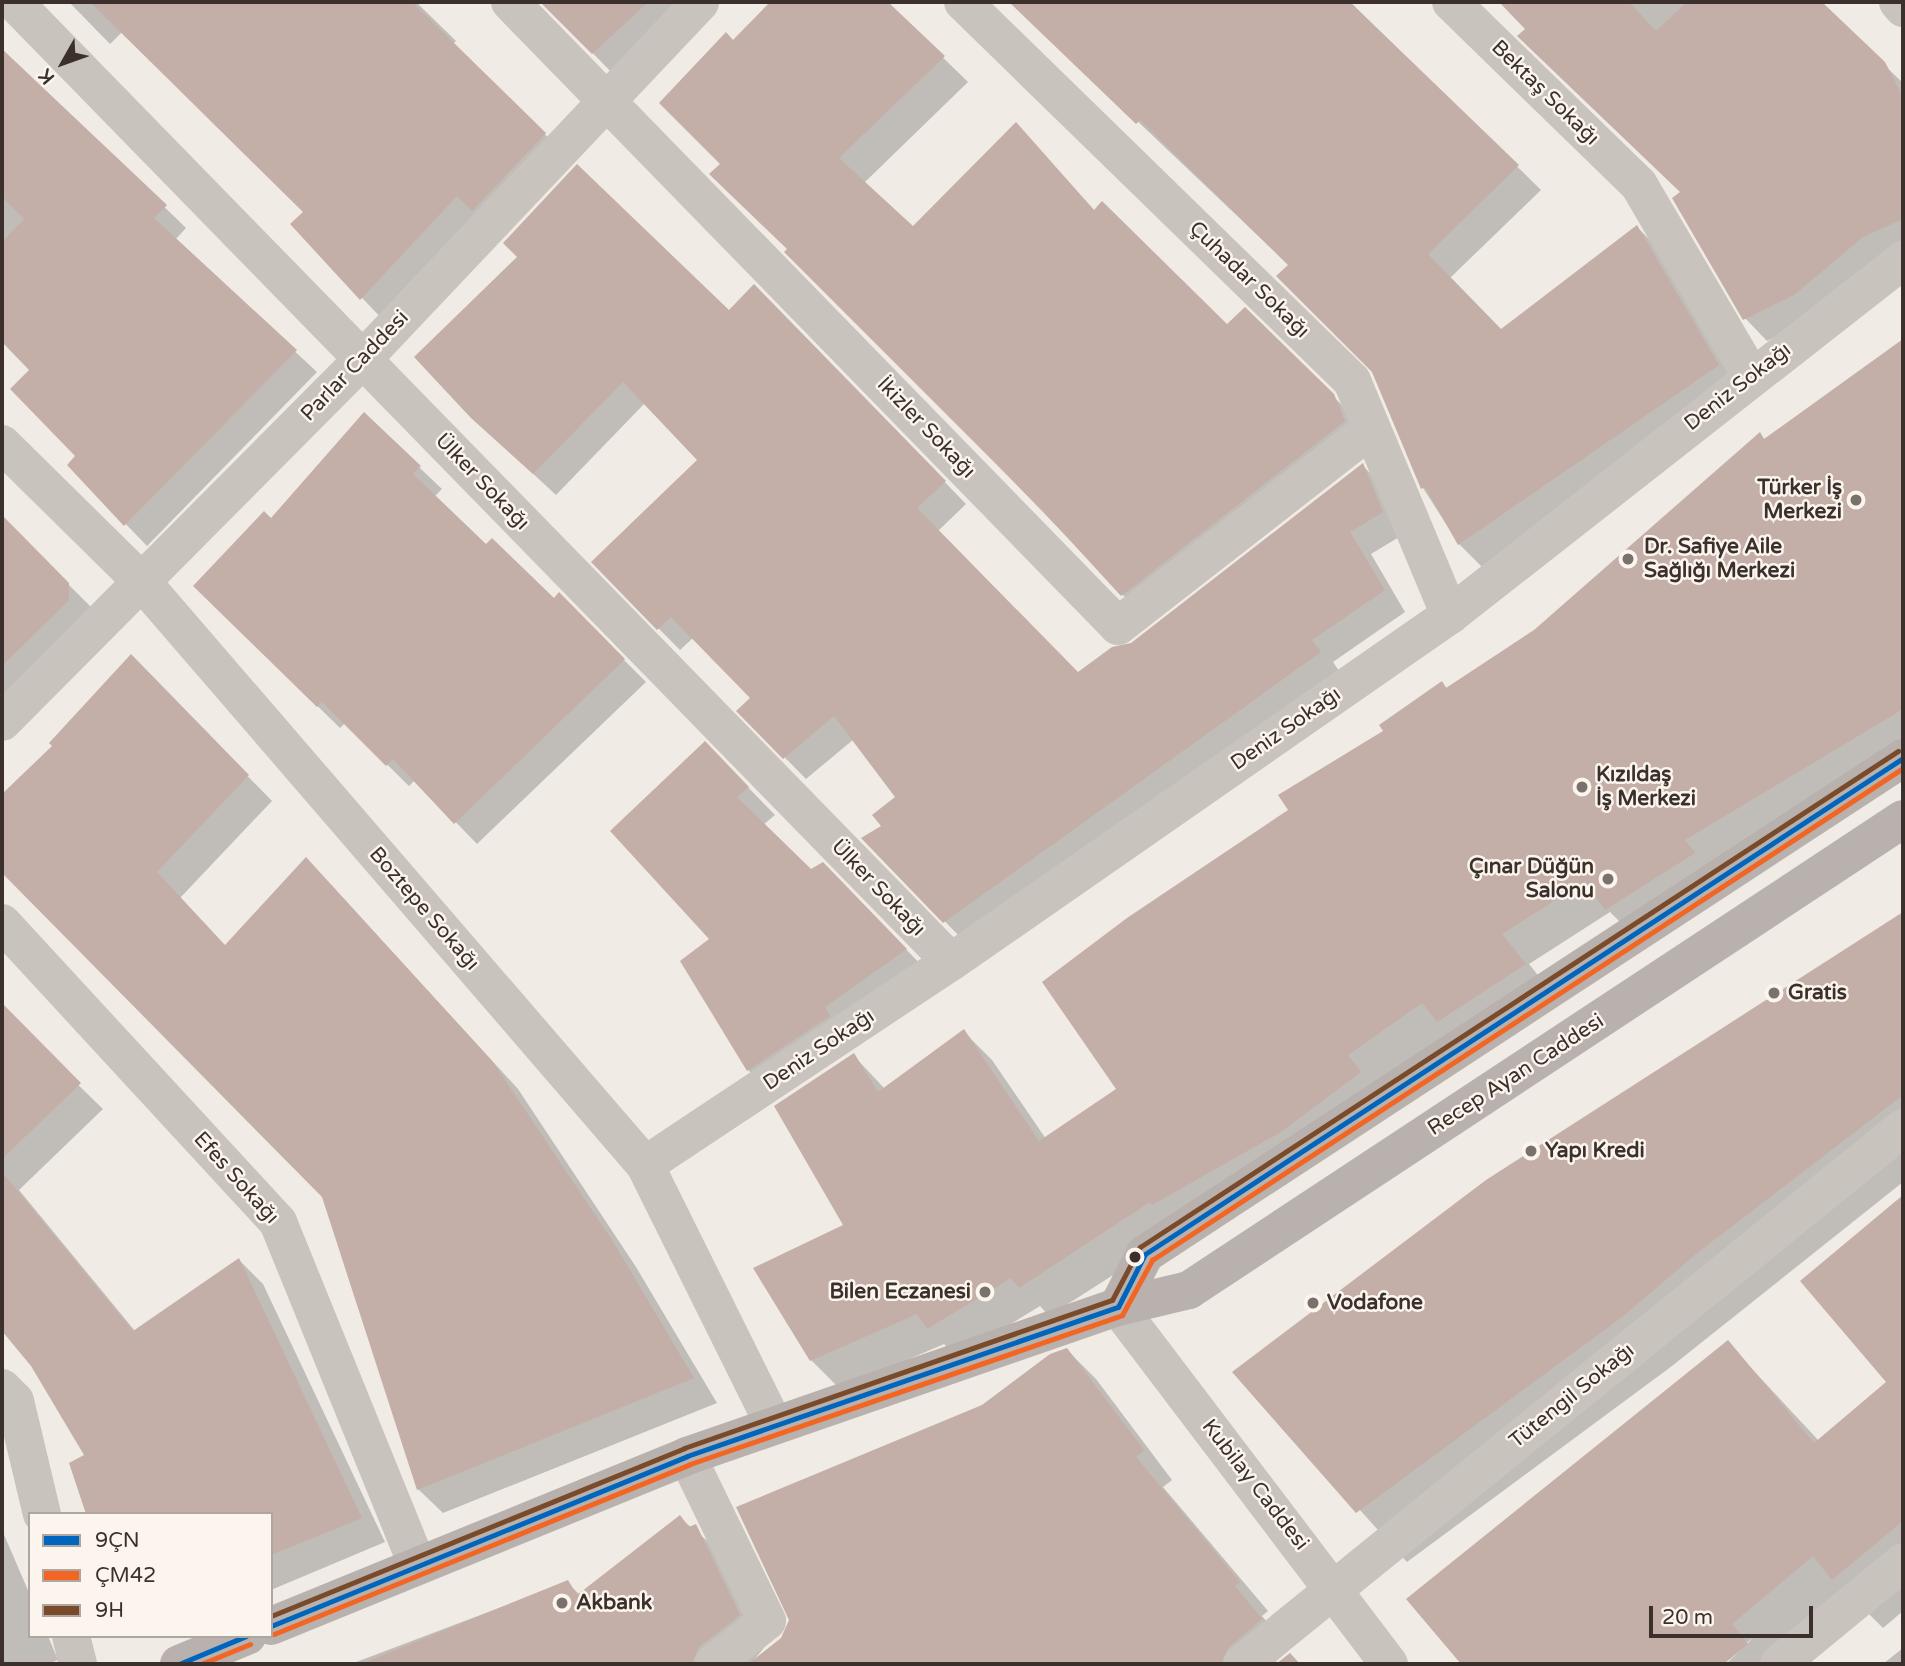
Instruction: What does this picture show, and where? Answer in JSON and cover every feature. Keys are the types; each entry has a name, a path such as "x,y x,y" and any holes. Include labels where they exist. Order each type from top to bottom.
{"main road":[{"path":"1118,1307 1144,1254 1903,758"},
{"name":"Recep Ayan Caddesi","path":"273,1625 687,1456 1118,1307 1189,1290 1903,819"},
{"path":"180,1664 242,1638"}],"street":[{"name":"Ülker Sokağı","path":"14,2 951,962"},
{"name":"İkizler Sokağı","path":"510,2 606,97 1118,626 1371,429"},
{"name":"Parlar Caddesi","path":"2,722 144,583 362,360 606,97 700,2"},
{"name":"Çuhadar Sokağı","path":"963,2 1352,381 1450,615"},
{"name":"Bektaş Sokağı","path":"1451,2 1639,185 1751,376"},
{"path":"1898,2 1903,8"},
{"name":"Deniz Sokağı","path":"645,1165 951,962 1450,615 1751,376 1903,260"},
{"name":"Boztepe Sokağı","path":"2,444 144,583 645,1165 774,1425"},
{"name":"Efes Sokağı","path":"2,923 278,1222 417,1565"},
{"name":"Tütengil Sokağı","path":"1242,1664 1903,1128"},
{"name":"Kubilay Caddesi","path":"1118,1307 1335,1588 1389,1664"},
{"path":"2,1388 15,1401 42,1512"},
{"path":"687,1456 767,1621 713,1664"},
{"path":"1779,1664 1903,1562"},
{"path":"72,1638 78,1664"}],"building":[{"path":"90,2 412,2 546,133 472,211 457,196 360,300 290,224 303,212"},
{"path":"540,2 648,2 592,54"},
{"path":"770,2 888,2 945,56 839,158 913,226 1016,122 1094,210 1102,201 1227,324 1245,307 1334,394 1345,421 1121,596 1043,511 784,252 787,249 709,174 720,164 659,103 726,32 733,40"},
{"path":"1009,2 1350,2 1519,165 1428,254 1501,329 1637,225 1719,365 1458,545 1425,487 1421,489 1372,372 1276,276 1288,265 1140,120 1136,124"},
{"path":"1499,2 1629,2 1656,31 1687,2 1822,2 1885,62 1903,97 1903,219 1863,237 1794,295 1743,320 1672,198 1680,192 1517,36 1525,29"},
{"path":"2,49 167,205 154,218 297,350 124,526 67,465 75,456 10,389 29,370 2,342 2,242 24,219 2,197"},
{"path":"577,164 729,310 754,284 946,481 917,508 1078,672 1112,647 1131,643 1363,463 1383,512 1350,532 1385,590 1312,640 1321,652 943,923 861,838 881,826 872,815 895,797 834,716 783,759 736,711 750,698 671,617 657,630 591,562 697,460 623,382 533,474 471,418 414,357 517,257 503,243"},
{"path":"1903,339 1903,709 1685,840 1695,853 1605,910 1585,881 1502,934 1526,964 1437,1022 1422,1003 1348,1055 1361,1072 1281,1132 1152,1205 1150,1202 1019,1288 1011,1278 927,1329 917,1314 810,1361 753,1268 843,1225 774,1106 854,1053 878,1092 964,1029 1039,1141 1116,1089 1042,982 1127,918 1288,810 1278,795 1383,731 1379,725 1442,681 1446,688 1534,630 1760,432 1764,439"},
{"path":"364,412 421,466 413,474 486,544 492,538 554,598 559,592 625,659 454,824 393,759 386,766 322,702 317,707 193,586 264,511 271,518"},
{"path":"2,515 69,583 69,600 2,666"},
{"path":"131,654 249,775 157,872 225,945 306,857 493,1062 612,1240 694,1378 417,1490 322,1197 2,873 2,794 52,746 49,743"},
{"path":"705,741 749,787 737,797 811,869 823,862 907,949 825,1007 830,1016 747,1071 680,961 709,939 610,831"},
{"path":"1903,912 1903,1095 1696,1254 1622,1317 1356,1513 1232,1372 1486,1180"},
{"path":"2,1003 81,1083 2,1159"},
{"path":"2,1172 133,1331 239,1258 362,1518 273,1554 273,1512 85,1512 69,1463 84,1455 31,1366 2,1331"},
{"path":"1903,1195 1903,1521 1832,1580 1813,1556 1732,1624 1748,1644 1724,1664 1461,1664 1406,1599 1728,1340 1814,1443 1886,1382 1800,1281"},
{"path":"1067,1348 1144,1450 1136,1457 1240,1582 1235,1586 1262,1619 1228,1648 1221,1664 748,1664 781,1638 789,1620 736,1507 982,1405 1050,1354"},
{"path":"680,1515 689,1527 696,1524 740,1615 699,1647 692,1664 361,1664 568,1580 577,1595"},
{"path":"1290,1653 1300,1664 1276,1664"}],"transit line":[{"name":"9H","path":"273,1615 684,1448 1112,1300 1140,1247 1898,751"},
{"name":"9ÇN","path":"273,1625 687,1456 1118,1307 1145,1254 1903,758"},
{"name":"ÇM42","path":"274,1634 690,1464 1122,1315 1152,1260 1903,768"},
{"name":"9ÇN","path":"179,1664 241,1638"},
{"name":"ÇM42","path":"201,1664 250,1644"}],"place":[{"name":"Türker İş Merkezi","path":"1856,500"},
{"name":"Dr. Safiye Aile Sağlığı Merkezi","path":"1628,559"},
{"name":"Kızıldaş İş Merkezi","path":"1582,787"},
{"name":"Çınar Düğün Salonu","path":"1608,879"},
{"name":"Gratis","path":"1774,993"},
{"name":"Yapı Kredi","path":"1531,1151"},
{"name":"Bilen Eczanesi","path":"985,1292"},
{"name":"Vodafone","path":"1313,1303"},
{"name":"Akbank","path":"562,1603"}]}
